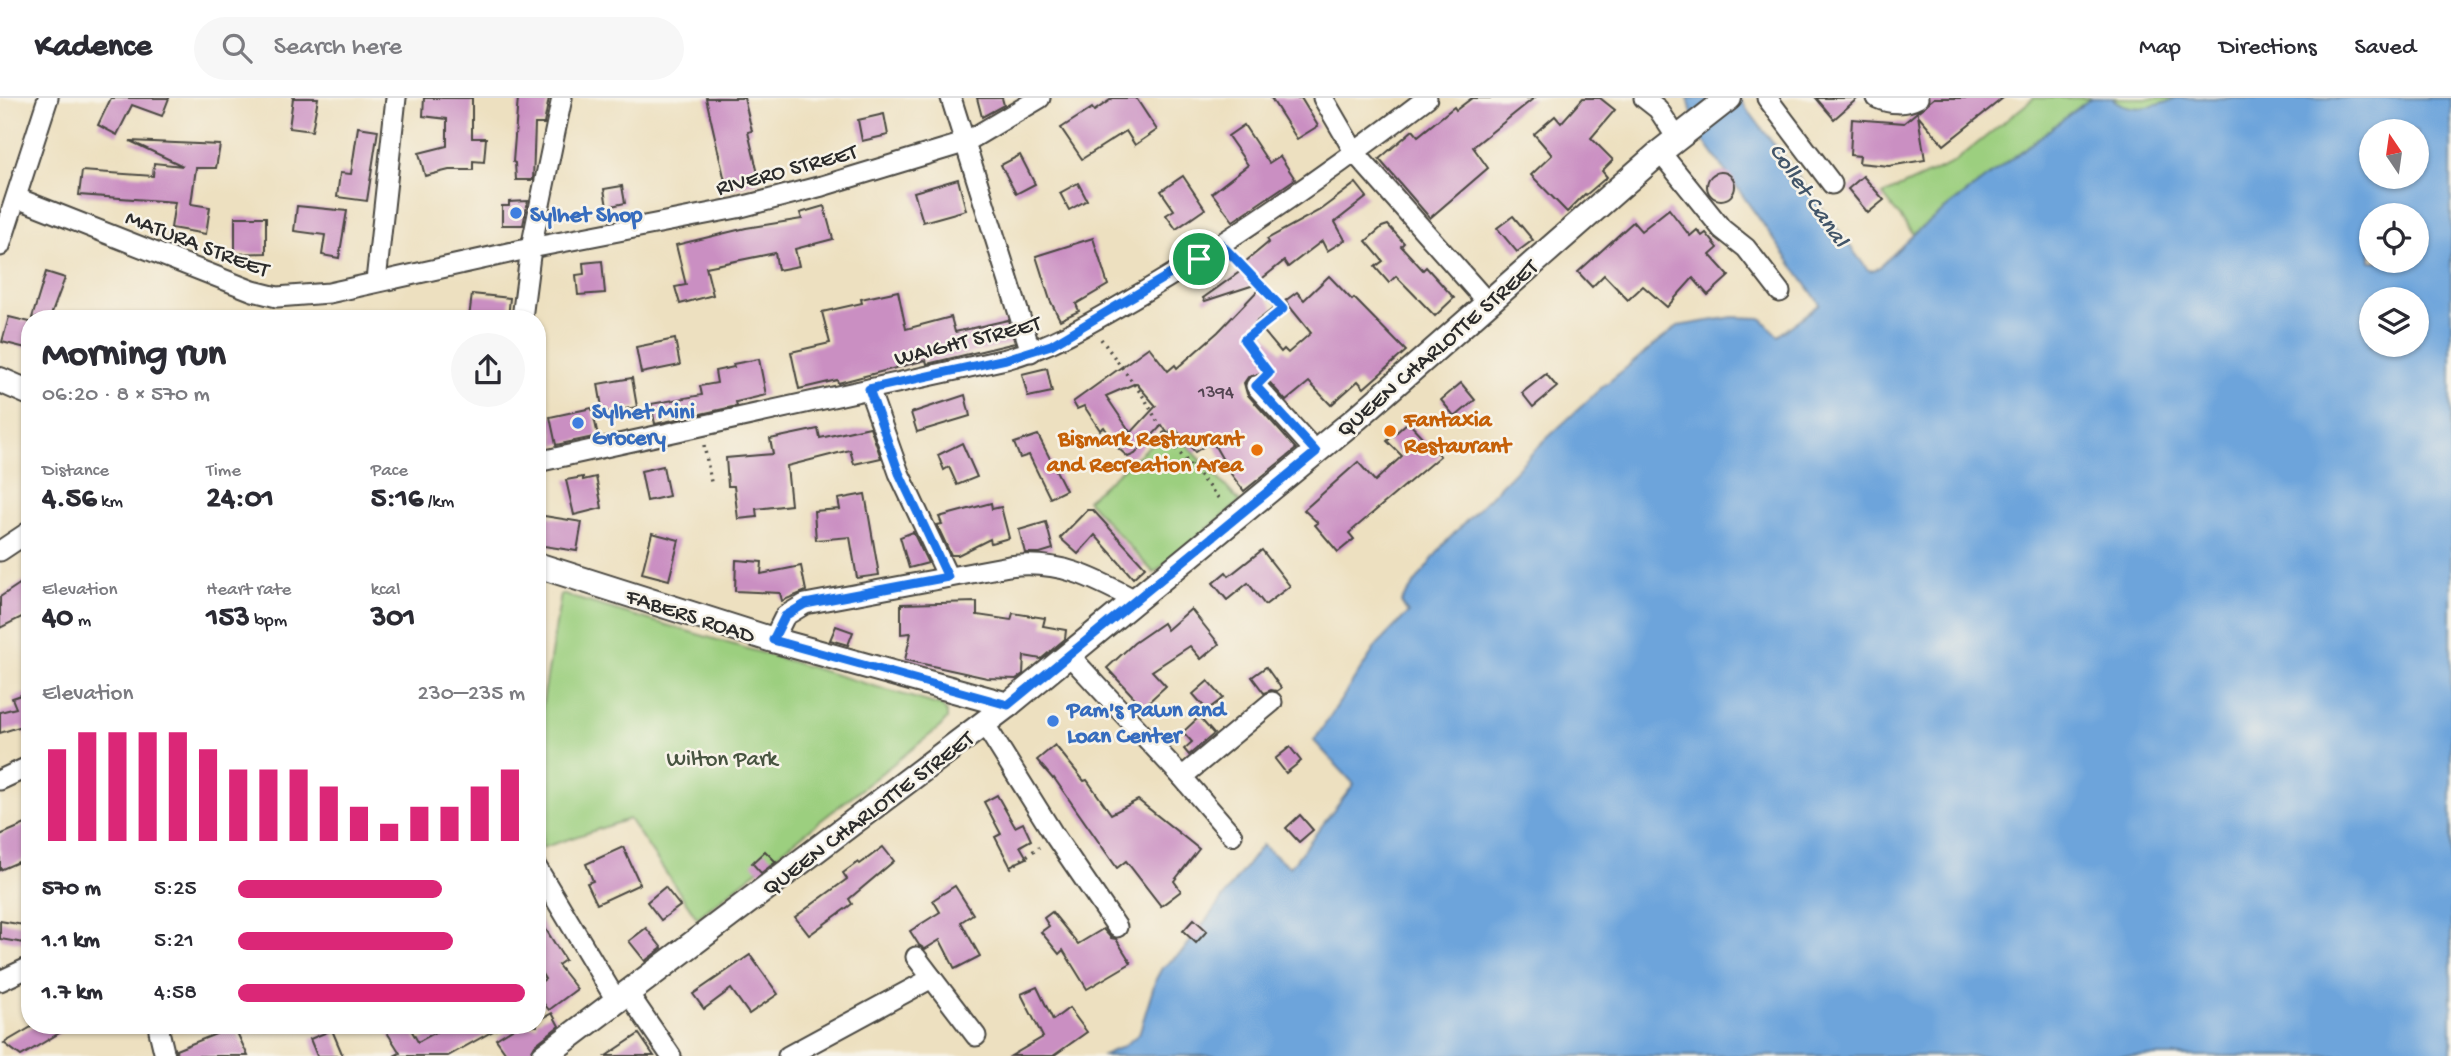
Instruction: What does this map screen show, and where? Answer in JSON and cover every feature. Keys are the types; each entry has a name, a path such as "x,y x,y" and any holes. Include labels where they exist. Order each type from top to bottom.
{"main road":[{"name":"QUEEN CHARLOTTE STREET","path":"544,1056 1069,656 1316,452 1675,140 1729,98"},
{"path":"0,380 21,389"},
{"name":"FABERS ROAD","path":"546,568 773,640 1008,705"}],"street":[{"path":"0,246 48,98"},
{"path":"376,281 396,98"},
{"path":"523,310 531,248 562,98"},
{"path":"951,98 1031,352"},
{"name":"RIVERO STREET","path":"531,248 737,208 822,186 964,143 1040,98"},
{"path":"1323,98 1355,153 1487,302"},
{"name":"WAIGHT STREET","path":"546,460 869,389 1031,352 1051,345 1221,244 1355,153 1427,98"},
{"path":"1767,98 1832,184"},
{"path":"1877,98 1895,103 1918,98"},
{"path":"1653,102 1722,229 1746,248 1780,292"},
{"name":"MATURA STREET","path":"17,198 227,282 277,297 329,292 531,248"},
{"path":"1256,386 1316,452"},
{"path":"869,389 899,473 948,577"},
{"path":"0,551 21,537"},
{"path":"773,640 785,616 805,604 1028,564 1076,571 1135,600"},
{"path":"1069,656 1232,835"},
{"path":"1182,777 1272,702"},
{"path":"984,723 1054,835 1117,927"},
{"path":"0,780 21,770"},
{"path":"546,881 622,996 671,1056"},
{"path":"916,957 976,1036"},
{"path":"0,981 21,971"},
{"path":"788,1056 932,978"},
{"path":"160,1034 165,1056"}],"path":[{"path":"1221,244 1283,309 1244,340 1269,373 1256,386"},
{"path":"1089,324 1145,399 1166,437 1237,518"},
{"path":"701,426 712,482"},
{"path":"1010,868 1054,835"}],"green space":[{"path":"2034,98 2091,98 1913,234 1883,195 1953,163"},
{"path":"2112,98 2178,98 2136,108 2127,107"},
{"path":"1166,431 1168,434 1174,431 1240,502 1154,573 1087,500"},
{"name":"Wilton Park","path":"561,594 942,706 947,713 947,719 697,918 629,819 546,847 546,683"}],"water":[{"name":"Collet Canal","path":"1688,98 1739,98 1871,271 1880,267 1917,231 2091,98 2112,98 2136,108 2162,104 2178,98 2451,98 2451,1056 1101,1056 1122,1047 1139,1034 1162,968 1183,951 1262,845 1290,867 1354,784 1314,741 1377,645 1408,613 1401,602 1443,545 1541,444 1600,389 1678,326 1733,317 1761,318 1778,336 1820,304 1696,130"}],"building":[{"path":"111,98 169,98 162,116 132,105 117,135 98,125"},
{"path":"293,98 318,98 312,131 289,128"},
{"path":"424,98 472,98 472,138 486,138 484,162 473,161 473,170 449,170 425,176 419,153 447,146 447,119 423,116"},
{"path":"518,98 549,98 544,124 535,124 533,180 516,180 513,162"},
{"path":"706,98 744,98 752,131 748,132 760,182 727,190"},
{"path":"977,98 1002,98 1004,105 982,117"},
{"path":"1113,98 1136,98 1157,130 1135,145 1126,131 1082,159 1061,128"},
{"path":"1271,98 1301,98 1318,126 1297,139"},
{"path":"1472,98 1534,98 1473,147 1488,168 1430,218 1379,159 1413,130 1418,136 1454,107 1456,110"},
{"path":"1583,98 1600,98 1615,110 1591,138 1613,160 1602,171 1607,177 1567,212 1531,175 1552,155 1534,134 1555,116 1561,123"},
{"path":"1816,98 1858,98 1834,119"},
{"path":"1934,98 2003,98 1944,145 1918,115 1925,160 1889,166 1859,163 1860,156 1850,155 1852,119 1904,123"},
{"path":"884,114 888,135 862,141 858,120"},
{"path":"1244,125 1269,163 1280,156 1295,179 1233,221 1212,193 1248,165 1228,136"},
{"path":"358,127 378,130 367,201 337,197 340,173 351,174"},
{"path":"130,141 220,145 216,168 196,168 191,204 210,207 206,234 171,228 175,202 79,195 82,171 153,176 154,163 183,166"},
{"path":"1020,155 1035,184 1016,194 1001,165"},
{"path":"1721,172 1731,176 1735,186 1731,196 1721,200 1711,196 1707,186 1711,176"},
{"path":"1183,176 1205,209 1176,229 1166,215 1174,210 1161,191"},
{"path":"1863,176 1884,200 1868,213 1848,189"},
{"path":"958,179 966,210 923,222 914,192"},
{"path":"1078,183 1087,200 1069,210 1060,193"},
{"path":"1356,183 1367,197 1335,222 1345,240 1327,251 1322,241 1288,267 1284,261 1254,285 1205,301 1203,298 1248,266 1245,262 1269,242 1267,239 1320,210"},
{"path":"622,186 625,203 607,207 604,189"},
{"name":"Sylhet Shop","path":"528,201 523,225 502,225 502,206 509,206 509,202"},
{"path":"297,206 347,211 339,258 322,255 325,235 294,231"},
{"path":"824,206 833,239 795,249 799,266 778,270 775,253 706,267 713,295 680,304 675,287 686,285 676,245 746,228 802,219 800,213"},
{"path":"1669,209 1690,236 1697,230 1702,236 1706,233 1718,248 1710,255 1729,276 1708,295 1693,278 1667,307 1643,286 1628,300 1604,275 1592,287 1578,272 1633,222 1641,231"},
{"path":"1513,216 1533,240 1517,252 1497,228"},
{"path":"235,217 266,217 266,253 235,254"},
{"path":"1388,225 1404,243 1401,246 1423,270 1426,267 1454,298 1435,316 1396,276 1389,283 1375,267 1383,261 1366,241"},
{"path":"1093,238 1108,285 1076,304 1079,311 1060,320 1050,300 1036,256"},
{"path":"602,261 605,293 578,295 576,275 584,274 583,263"},
{"path":"46,272 65,278 53,310 34,310"},
{"path":"1329,276 1406,351 1364,388 1358,381 1331,405 1309,382 1286,401 1265,377 1259,374 1248,377 1244,383 1247,394 1296,449 1244,491 1212,441 1195,452 1176,430 1168,434 1162,425 1135,454 1128,457 1117,447 1104,427 1100,430 1084,406 1077,409 1073,402 1149,347 1168,371 1175,365 1177,368 1218,332 1259,289 1274,308 1256,322 1281,352 1284,349 1288,353 1311,333 1285,301 1297,292 1304,300","holes":["1136,383 1156,406 1131,433 1106,396"]},
{"path":"898,291 906,329 951,317 955,332 1008,320 1015,343 927,364 926,360 838,383 837,380 799,389 791,352 830,343 822,312 862,303 861,299"},
{"path":"472,294 510,298 509,310 470,310"},
{"path":"9,317 21,320 21,347 2,342"},
{"path":"675,339 680,365 641,373 636,347"},
{"path":"759,359 766,395 736,402 737,406 655,424 651,404 702,395 700,386 717,383 715,371"},
{"path":"1047,368 1052,392 1028,397 1022,374"},
{"path":"1546,374 1557,387 1533,407 1522,393"},
{"path":"632,378 637,407 603,413 598,384"},
{"path":"1461,383 1475,400 1455,417 1441,400"},
{"path":"965,395 970,416 917,432 911,413"},
{"path":"592,408 598,436 556,445 550,417"},
{"path":"1408,422 1440,456 1349,533 1354,539 1338,552 1315,525 1318,523 1304,510 1358,462 1375,481 1402,456 1387,441"},
{"path":"870,427 881,458 854,464 850,450 787,466 791,505 756,509 757,517 738,519 734,486 728,486 726,458 773,454 770,439 818,429 820,438"},
{"path":"1038,435 1066,490 1050,498 1029,455 1020,458 1014,443"},
{"path":"962,443 977,477 957,485 949,467 944,470 938,455"},
{"path":"663,466 669,496 647,501 641,471"},
{"path":"583,477 583,480 596,477 602,508 574,515 566,480"},
{"path":"865,494 879,575 857,578 850,537 816,540 814,511 840,509 838,499"},
{"path":"991,503 992,509 1001,507 1009,538 991,543 990,539 958,555 951,555 937,525 942,524 939,517"},
{"path":"1087,510 1093,510 1145,567 1133,578 1095,535 1078,554 1060,538"},
{"path":"546,516 582,522 577,551 546,546"},
{"path":"1046,522 1053,549 1040,553 1025,553 1019,530"},
{"path":"913,532 928,563 909,568 900,537"},
{"path":"652,533 679,540 669,580 642,573"},
{"path":"1262,550 1290,586 1265,605 1248,583 1227,600 1213,583 1226,572 1229,576"},
{"path":"736,560 762,562 761,574 801,566 806,591 782,601 780,593 735,591"},
{"path":"21,583 21,618 0,628 0,597"},
{"path":"977,602 977,615 1011,620 1013,613 1045,618 1043,626 1066,630 1065,639 1041,659 1024,656 1023,674 1016,679 987,678 905,660 911,633 901,634 901,604"},
{"path":"1191,609 1219,644 1201,659 1190,646 1152,671 1166,686 1143,707 1107,668 1134,643 1163,623 1167,630"},
{"path":"836,626 853,632 848,645 830,640"},
{"path":"1266,667 1281,688 1277,691 1264,693 1252,677"},
{"path":"1208,681 1223,698 1207,710 1193,694"},
{"path":"21,695 21,726 0,733 0,712 16,708 12,698"},
{"path":"1199,717 1214,734 1189,755 1184,749 1192,742 1183,732"},
{"path":"1055,745 1084,781 1087,780 1111,814 1138,800 1199,849 1174,881 1181,891 1161,906 1126,861 1117,868 1054,778 1037,760"},
{"path":"1290,747 1301,761 1286,773 1275,759"},
{"path":"997,795 1015,827 1023,823 1031,840 1020,846 1027,858 1010,866 995,837 1001,834 984,802"},
{"path":"1300,815 1313,830 1299,842 1286,828"},
{"path":"21,826 21,861 0,870 0,835"},
{"path":"623,847 640,884 597,904 587,883 593,881 586,864"},
{"path":"883,847 894,861 849,899 852,904 809,935 795,917 847,879 843,873"},
{"path":"765,851 776,862 761,873 752,863"},
{"path":"955,886 973,914 961,922 980,956 955,969 940,940 925,949 910,931 940,912 933,900"},
{"path":"665,887 680,906 661,920 647,902"},
{"path":"1052,912 1078,944 1103,929 1111,938 1116,939 1131,963 1087,989 1063,950 1059,954 1041,932 1049,926 1044,918"},
{"path":"1194,919 1207,931 1196,943 1183,931"},
{"path":"0,921 21,924 21,942 0,939"},
{"path":"646,928 662,948 645,961 629,941"},
{"path":"546,929 565,960 558,965 577,989 549,1010 546,1006"},
{"path":"750,955 778,994 749,1014 731,989 704,1009 693,994"},
{"path":"1037,987 1053,1020 1069,1008 1087,1032 1053,1056 1011,1056 1043,1037 1021,994"},
{"path":"552,1013 559,1026 535,1045 529,1056 508,1056 496,1039 504,1034 546,1034 546,1016"},
{"path":"21,1033 58,1034 21,1056 4,1043"},
{"path":"216,1034 238,1034 248,1056 177,1056 176,1050"},
{"path":"322,1034 334,1034 343,1056 317,1056 310,1039"},
{"path":"388,1034 414,1034 418,1042 432,1034 488,1034 448,1056 394,1056 400,1053"},
{"path":"639,1034 654,1056 606,1056"}],"place":[{"name":"Sylhet Shop","path":"516,213"},
{"name":"Sylhet Mini Grocery","path":"578,423"},
{"name":"Fantaxia Restaurant","path":"1390,431"},
{"name":"Bismark Restaurant and Recreation Area","path":"1257,450"},
{"name":"Pam's Pawn and Loan Center","path":"1053,721"}],"route":[{"path":"1221,244 1283,309 1244,340 1269,373 1256,386 1316,452 1008,705 773,640 785,616 805,604 948,577 899,473 869,389 1006,359 1051,345 1199,259 1221,244"}]}
